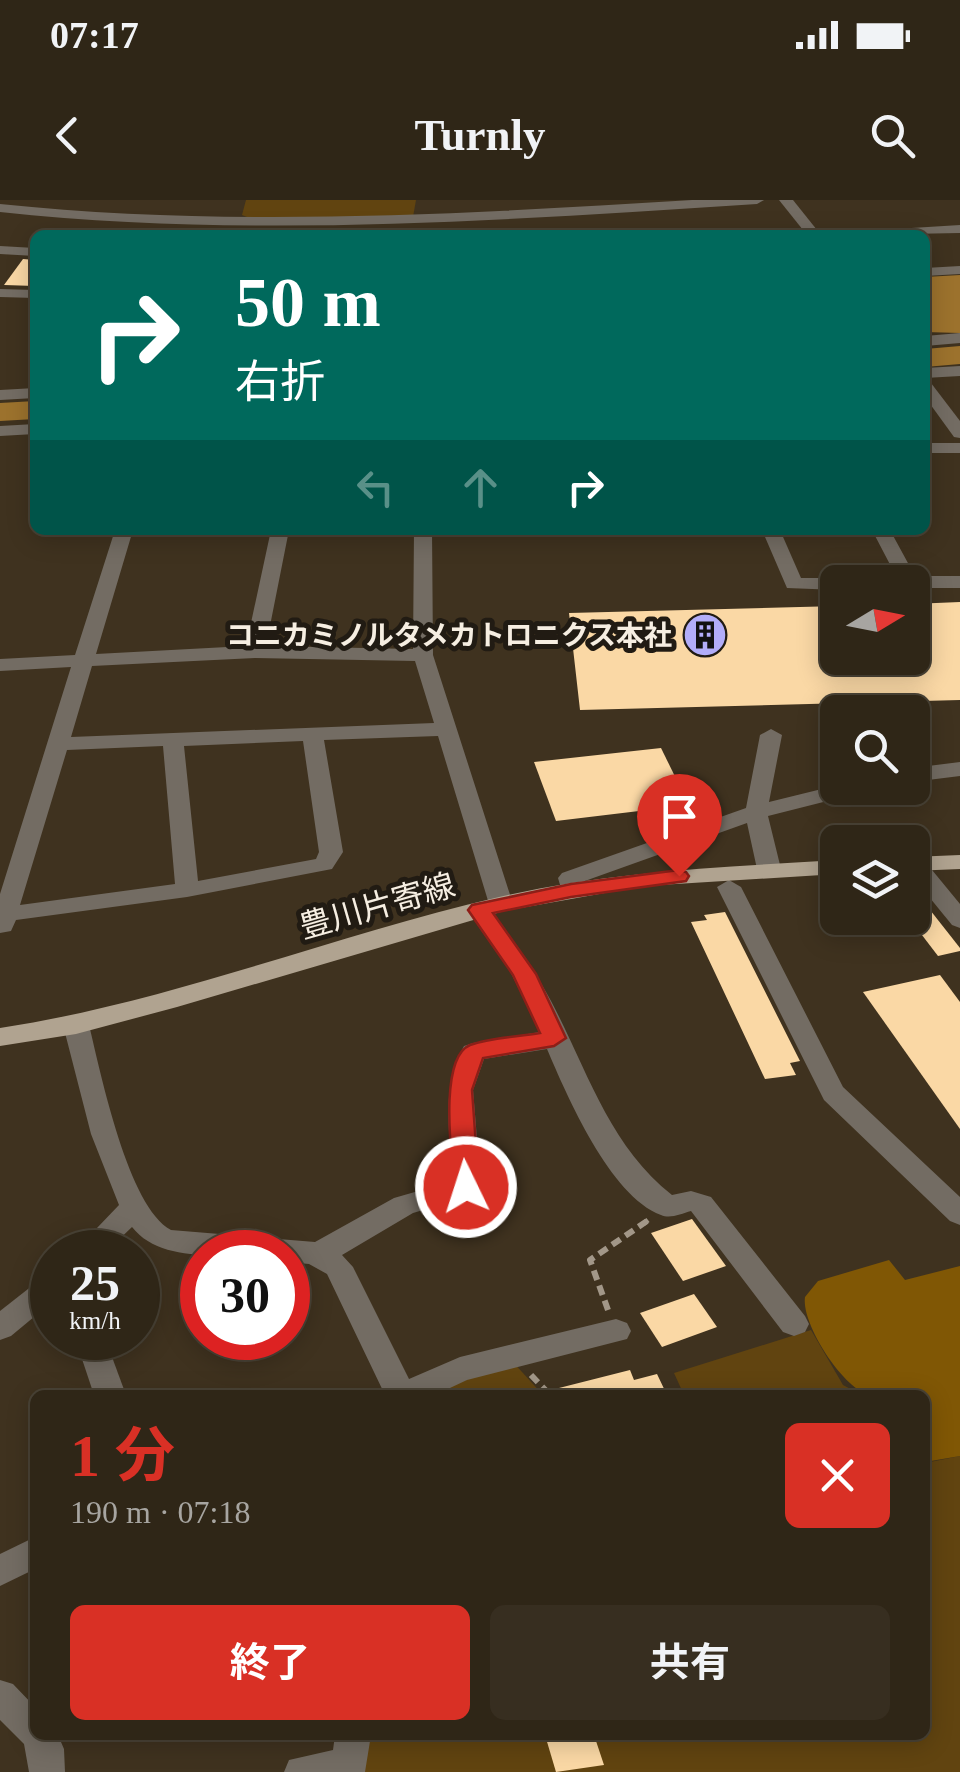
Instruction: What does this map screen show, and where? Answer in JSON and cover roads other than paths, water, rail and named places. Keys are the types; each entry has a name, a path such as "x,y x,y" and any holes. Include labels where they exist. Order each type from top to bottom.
{"main road":[{"path":"930,863 960,862"},
{"name":"豊川片寄線","path":"0,1037 76,1025 490,907 571,890 644,879 820,868"}],"street":[{"path":"92,218 97,200"},
{"path":"152,220 160,200"},
{"path":"217,228 226,200"},
{"path":"414,220 416,200"},
{"path":"0,208 28,205 92,218 217,228 478,217 595,205 758,200"},
{"path":"786,200 810,230"},
{"path":"478,217 483,230"},
{"path":"930,231 960,229"},
{"path":"0,250 30,252"},
{"path":"930,272 960,270"},
{"path":"0,293 30,294"},
{"path":"930,341 960,338"},
{"path":"930,373 960,371"},
{"path":"0,395 30,393"},
{"path":"931,402 960,433"},
{"path":"0,431 30,428"},
{"path":"930,448 960,448"},
{"path":"122,535 2,921 324,864 331,852 313,737"},
{"path":"255,652 279,535"},
{"path":"423,535 422,655 446,729 490,907 598,1133 648,1194 667,1207 691,1201 701,1204 794,1324"},
{"path":"773,535 794,584 820,584"},
{"path":"883,535 899,565"},
{"path":"930,582 960,582"},
{"path":"0,665 255,652 422,655"},
{"path":"58,744 446,729"},
{"path":"769,870 756,812 770,735"},
{"path":"173,741 186,890"},
{"path":"930,772 960,768"},
{"path":"571,890 570,878 756,812 820,796"},
{"path":"930,883 960,920"},
{"path":"729,887 833,1093 960,1214"},
{"path":"76,1025 102,1129 135,1206 151,1231 172,1242 314,1253 331,1248 404,1205 466,1187 460,1090 474,1052 554,1038"},
{"path":"110,1230 135,1206"},
{"path":"314,1253 338,1266 400,1390"},
{"path":"0,1328 30,1307"},
{"path":"414,1390 460,1369 616,1331"},
{"path":"98,1360 108,1390"},
{"path":"0,1571 30,1555"},
{"path":"0,1696 30,1727"},
{"path":"41,1740 46,1748 47,1772"},
{"path":"302,1772 350,1765 352,1740"}],"waterway":[{"path":"930,358 960,355"},
{"path":"0,412 30,410"}],"place":[{"name":"コニカミノルタメカトロニクス本社","path":"705,635"}]}
